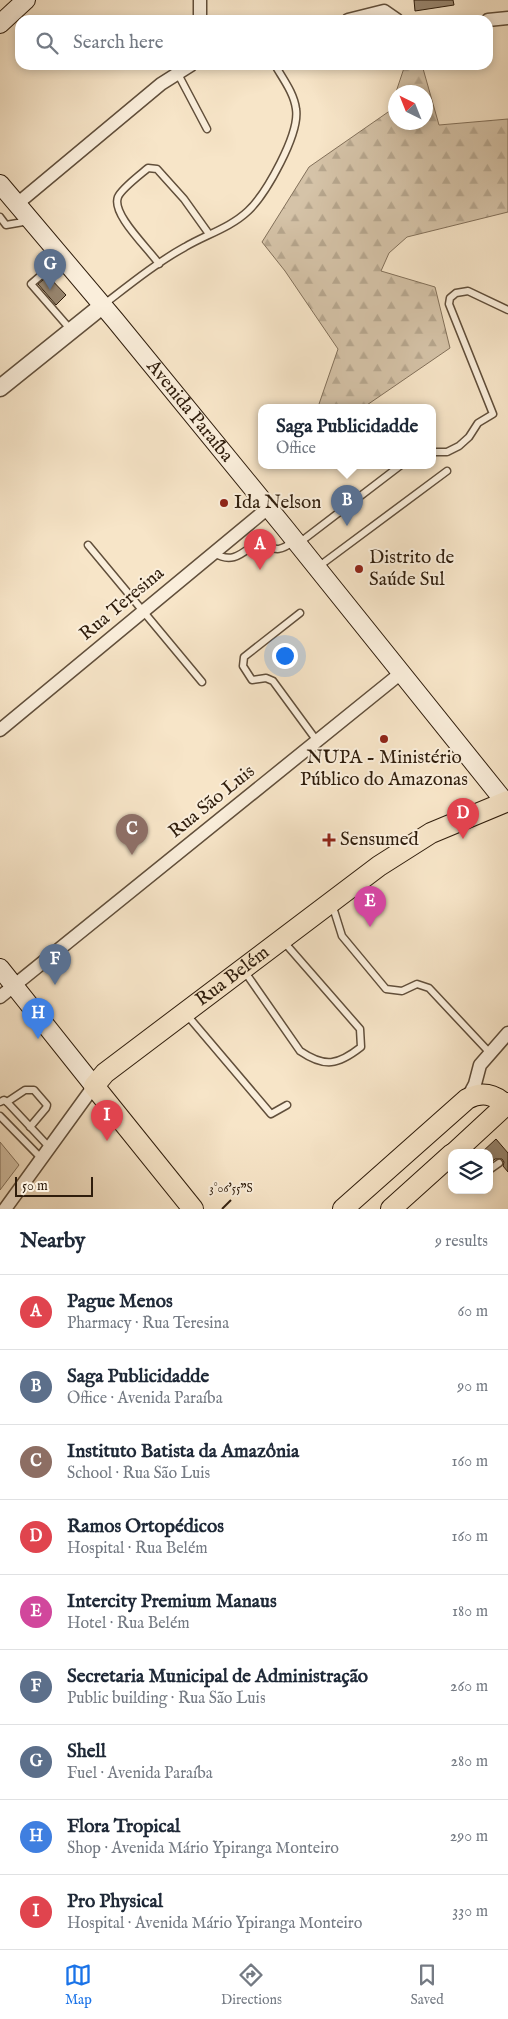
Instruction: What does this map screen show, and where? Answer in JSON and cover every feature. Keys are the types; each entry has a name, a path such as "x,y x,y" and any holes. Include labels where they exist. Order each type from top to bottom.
{"main road":[{"path":"3,20 26,0"},
{"name":"Avenida Paraíba","path":"0,185 296,542 507,803"},
{"name":"Rua Belém","path":"94,1086 105,1073 184,1012 406,848 431,833 507,803"},
{"path":"0,968 193,1209"},
{"path":"343,1209 467,1099 480,1094 490,1094 507,1105 460,1149"},
{"path":"391,1209 448,1160"}],"street":[{"path":"200,0 200,15"},
{"path":"360,15 384,5 393,15"},
{"path":"493,20 508,18"},
{"path":"17,204 161,84 184,70"},
{"path":"0,388 102,306"},
{"name":"Rua Teresina","path":"0,730 268,508"},
{"name":"Rua São Luis","path":"0,998 400,673"},
{"path":"467,1099 475,1084 480,1065 508,1033"},
{"name":"Rua Belém","path":"5,1209 94,1086"}],"lane":[{"path":"102,306 186,246 235,221 259,199 272,178 293,134 296,110 293,96 278,70"},
{"path":"178,74 206,129"},
{"path":"159,264 121,218 116,204 118,196 148,168 157,169 184,199 209,234"},
{"path":"0,218 6,225 30,220"},
{"path":"61,258 31,284 72,330"},
{"path":"436,452 453,450 469,437 478,423 493,414 449,304 450,298 456,293 468,291 508,310"},
{"path":"214,553 234,558 255,544 275,549 286,547 296,542 396,469"},
{"path":"317,568 448,471"},
{"path":"88,545 202,682"},
{"path":"300,613 244,657 243,666 252,680 266,678 273,681 317,740"},
{"path":"331,902 342,936 386,989 402,991 417,984 428,988 490,1052"},
{"path":"242,969 300,1050 313,1060 328,1062 344,1060 350,1056 361,1047 360,1030 282,940"},
{"path":"184,1012 271,1114 287,1105"},
{"path":"30,1127 46,1108 46,1105 34,1090 25,1090 4,1102 50,1148"},
{"path":"0,1116 42,1159"},
{"path":"493,1167 499,1163"}],"green space":[{"path":"403,70 423,70 428,85 398,85"},
{"path":"433,104 439,125 508,119 508,212 407,237 389,253 381,271 435,287 450,348 368,404 319,404 338,349 285,271 262,242 309,167 388,112 388,130 433,130"},
{"path":"0,1142 19,1165 0,1190"}],"building":[{"path":"414,0 453,0 454,5 415,11"},
{"path":"48,276 66,295 56,305 38,284"},
{"path":"496,1139 508,1153 508,1172 503,1166 504,1162 502,1159 493,1161 493,1149 485,1149"}],"place":[{"name":"Shell","path":"50,290"},
{"name":"Ida Nelson","path":"224,503"},
{"name":"Saga Publicidadde","path":"347,526"},
{"name":"Distrito de Saúde Sul","path":"359,569"},
{"name":"Pague Menos","path":"260,570"},
{"name":"NUPA - Ministério Público do Amazonas","path":"384,739"},
{"name":"Ramos Ortopédicos","path":"463,839"},
{"name":"Sensumed","path":"329,840"},
{"name":"Instituto Batista da Amazônia","path":"132,855"},
{"name":"Intercity Premium Manaus","path":"370,927"},
{"name":"Secretaria Municipal de Administração","path":"55,985"},
{"name":"Flora Tropical","path":"38,1039"},
{"name":"Pro Physical","path":"107,1141"}]}
